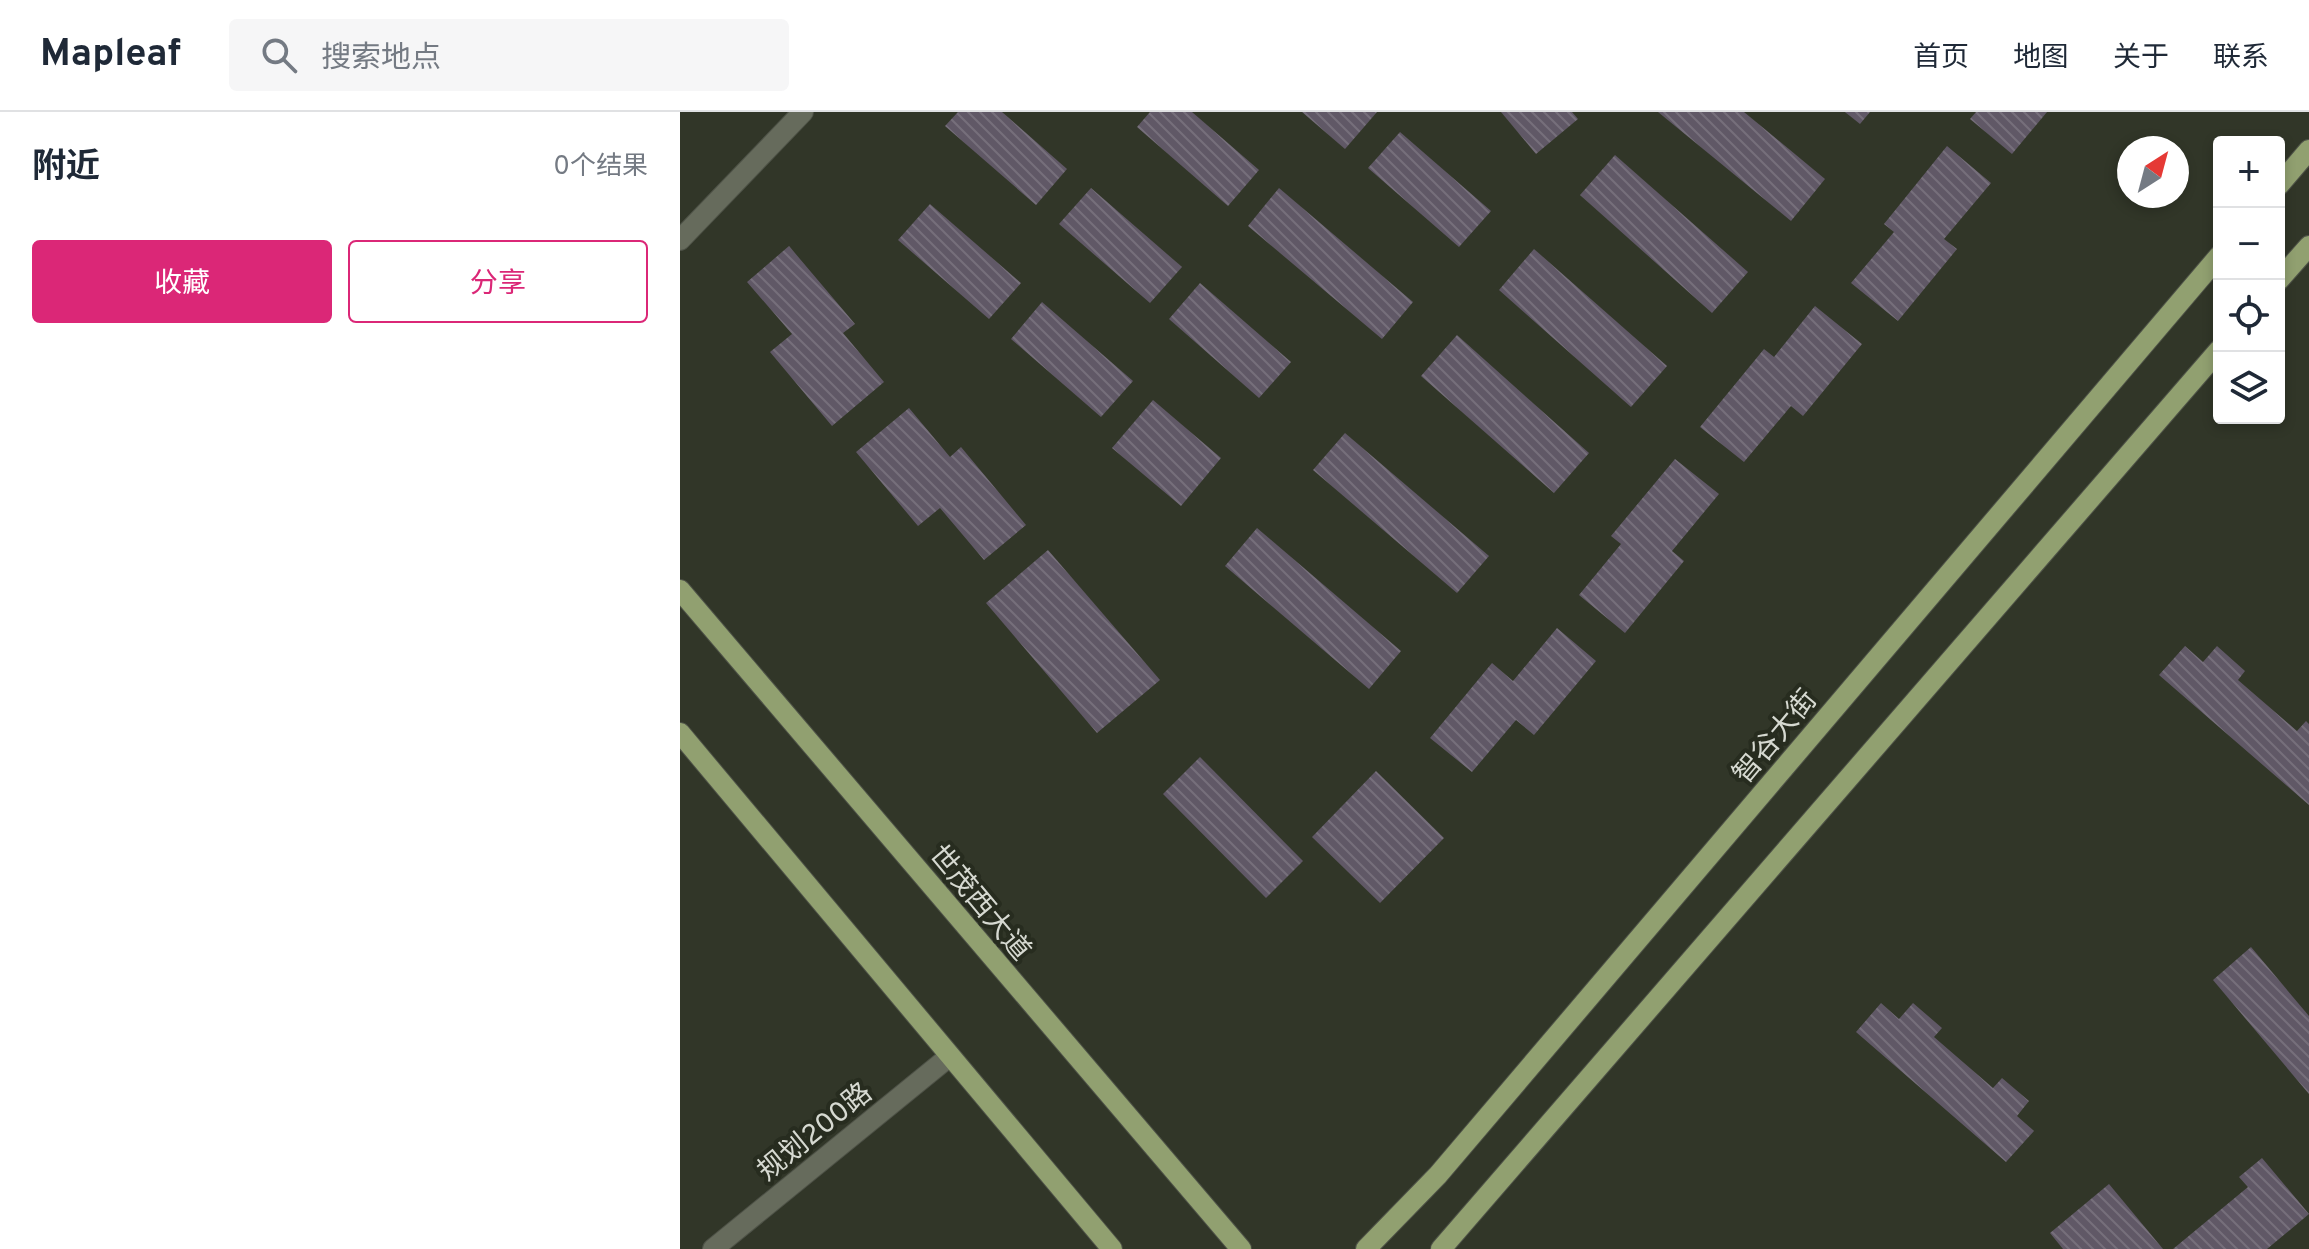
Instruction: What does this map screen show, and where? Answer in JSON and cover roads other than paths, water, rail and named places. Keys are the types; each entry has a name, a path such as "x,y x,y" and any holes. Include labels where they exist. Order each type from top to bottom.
{"main road":[{"path":"2285,178 2309,150"},
{"path":"2285,273 2309,246"},
{"name":"智谷大街","path":"1366,1249 1448,1163 2213,263"},
{"path":"1441,1249 2217,352"},
{"name":"世茂西大道","path":"680,590 1241,1249"},
{"path":"680,733 1112,1249"}],"street":[{"path":"680,240 803,112"},
{"name":"规划200路","path":"713,1249 950,1056"}]}
